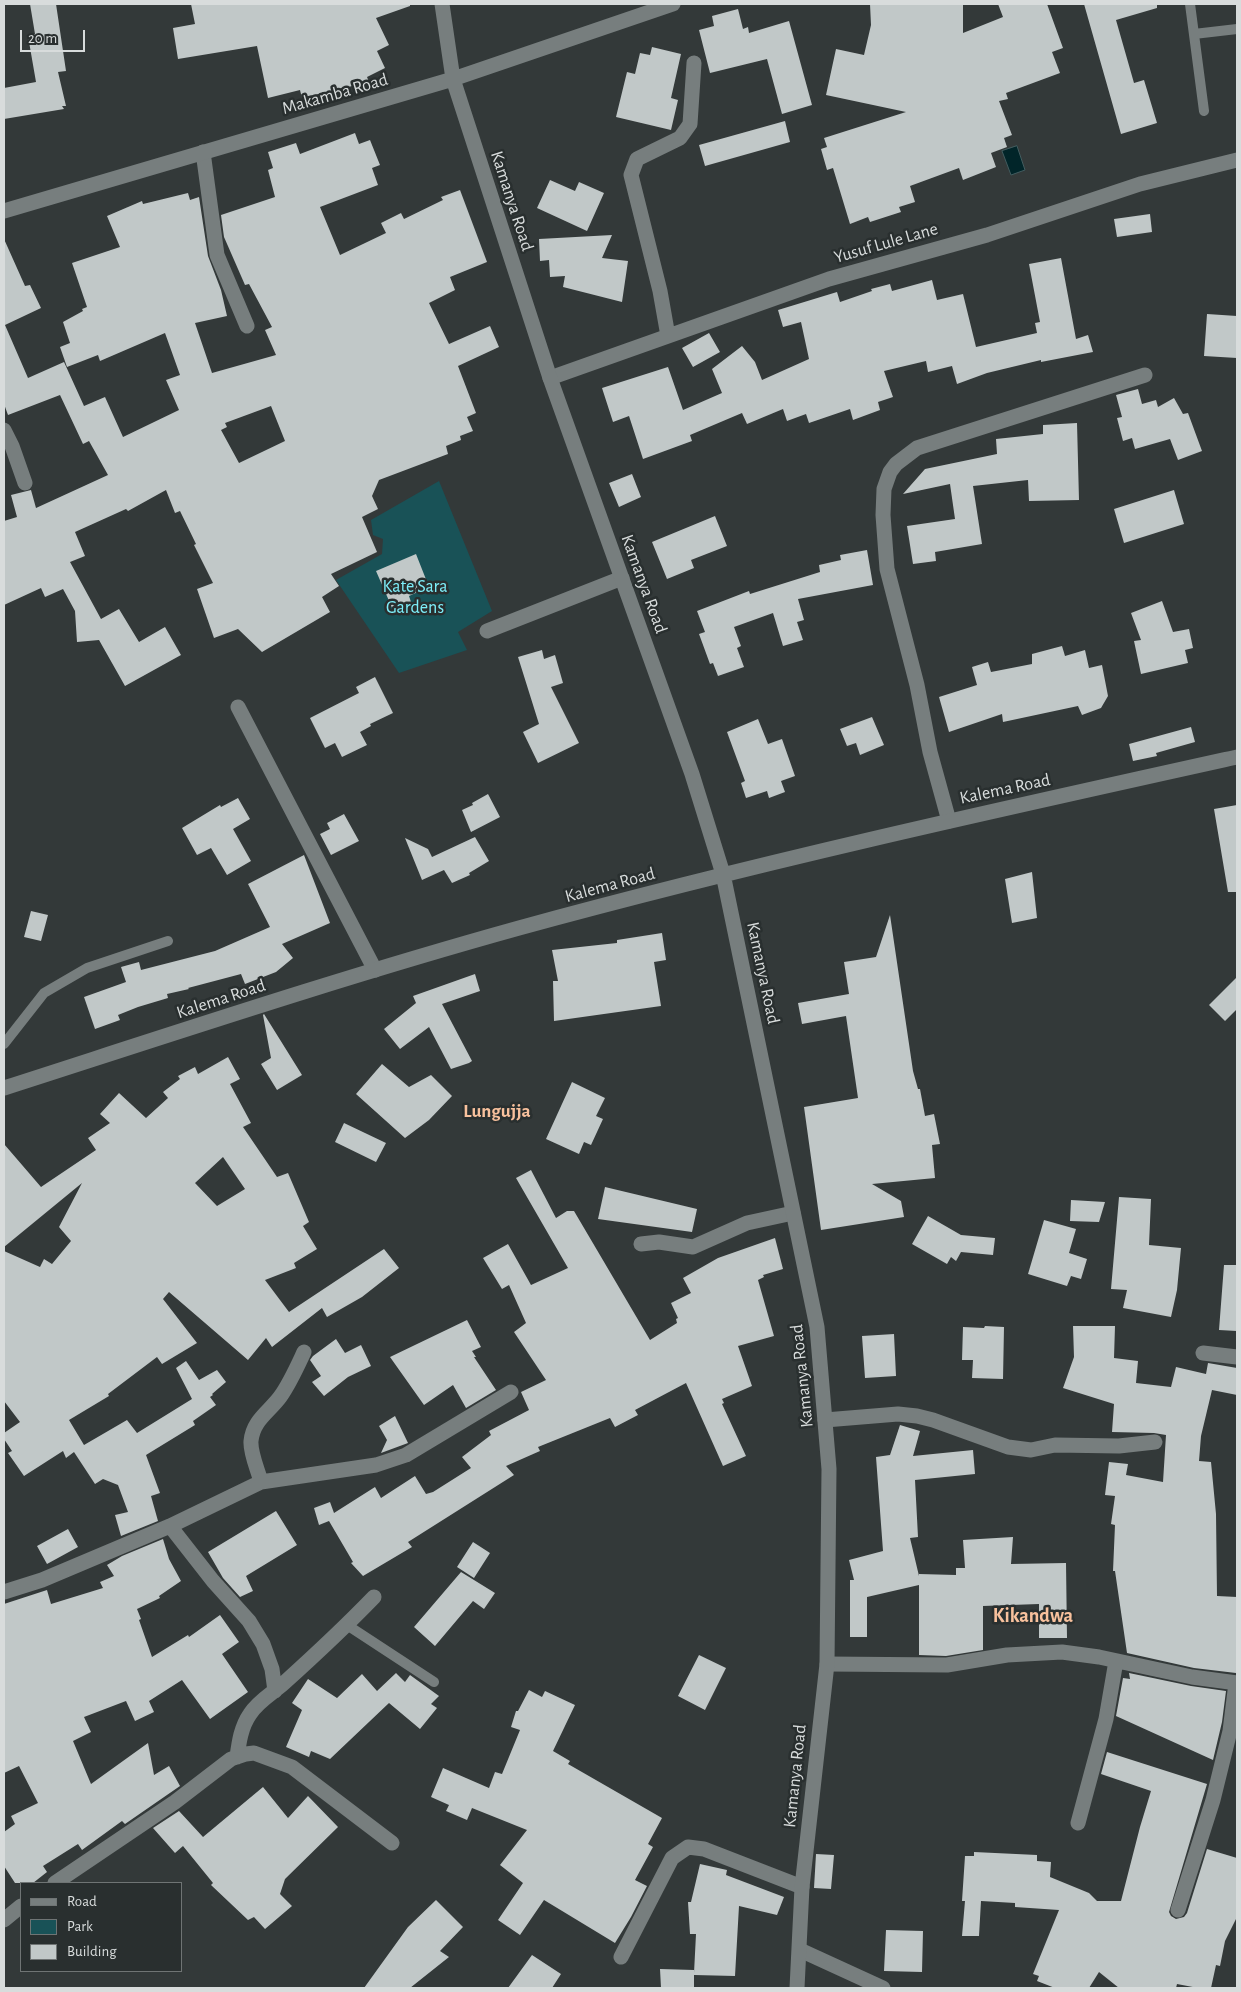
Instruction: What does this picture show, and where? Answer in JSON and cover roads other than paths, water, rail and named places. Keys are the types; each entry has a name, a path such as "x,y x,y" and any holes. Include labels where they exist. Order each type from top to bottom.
{"street":[{"name":"Kamanya Road","path":"442,4 453,79 550,378 692,774 723,874 817,1327 829,1469 826,1664 802,1888 797,1988"},
{"name":"Makamba Road","path":"4,211 453,79 673,4"},
{"path":"668,336 660,291 631,175 637,159 680,138 690,124 694,63"},
{"path":"204,152 217,255 247,326"},
{"name":"Yusuf Lule Lane","path":"550,378 829,279 987,234 1140,184 1237,160"},
{"path":"949,821 930,752 888,569 884,489 890,472 896,464 917,448 1145,375"},
{"path":"4,430 12,446 24,483"},
{"path":"487,631 622,578"},
{"path":"238,707 375,970"},
{"name":"Kalema Road","path":"4,1088 375,970 518,928 723,874 949,821 1237,757"},
{"path":"641,1244 659,1242 693,1247 746,1224 793,1213"},
{"path":"261,1482 251,1443 253,1431 258,1420 280,1397 292,1378 304,1352"},
{"path":"1203,1353 1237,1357"},
{"path":"4,1592 42,1580 170,1526 261,1482 376,1466 406,1454 511,1392"},
{"path":"825,1420 898,1414 917,1416 1008,1447 1032,1450 1055,1445 1119,1446 1155,1442"},
{"path":"170,1526 213,1581 249,1621 263,1644 272,1669 275,1691"},
{"path":"237,1758 240,1734 256,1704 275,1691 347,1625 374,1597"},
{"path":"826,1664 947,1665 1035,1652 1071,1653 1099,1657 1192,1678 1236,1683 1230,1731 1213,1800 1178,1910"},
{"path":"1078,1822 1106,1719 1116,1661"},
{"path":"56,1882 175,1802 231,1759 254,1753 292,1767 392,1843"},
{"path":"621,1957 672,1858 688,1847 704,1848 802,1888"},
{"path":"4,1920 20,1907"},
{"path":"800,1950 883,1988"}],"lane":[{"path":"1190,4 1204,111"},
{"path":"1194,34 1237,30"},
{"path":"4,1044 44,993 87,968 168,941"},
{"path":"347,1625 434,1682"}],"district":[{"name":"Lungujja","path":"497,1111"},
{"name":"Kikandwa","path":"1033,1616"}],"park label":[{"name":"Kate Sara Gardens","path":"415,597"}]}
